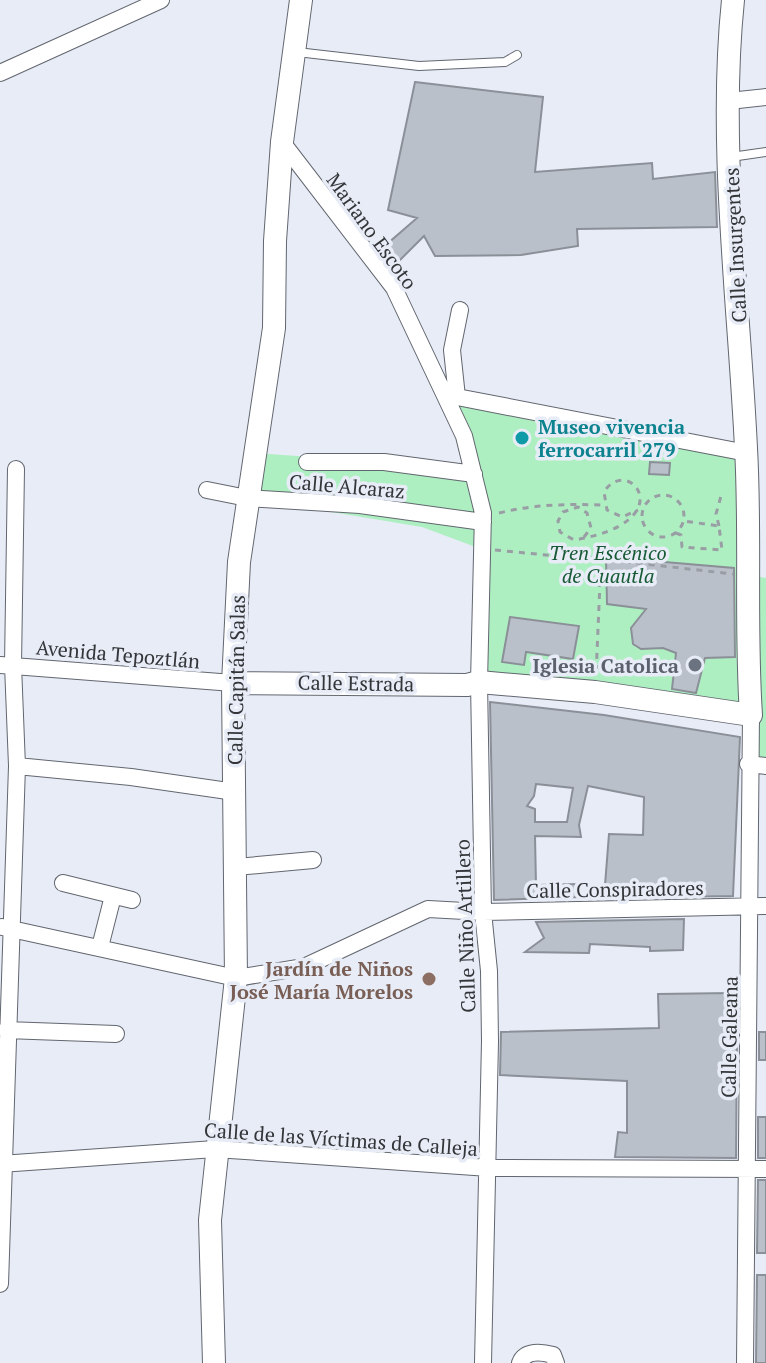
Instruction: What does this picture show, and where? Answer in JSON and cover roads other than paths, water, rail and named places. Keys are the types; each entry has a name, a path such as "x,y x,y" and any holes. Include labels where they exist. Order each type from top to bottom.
{"street":[{"path":"0,73 140,4 161,0"},
{"name":"Calle Capitán Salas","path":"214,1363 210,1220 215,1149 236,978 233,683 239,562 274,328 275,241 282,142 301,0"},
{"path":"724,0 729,36"},
{"name":"Calle Insurgentes","path":"733,0 729,36 730,157 757,577 751,715"},
{"path":"729,101 766,97"},
{"name":"Mariano Escoto","path":"282,142 394,288 451,394"},
{"path":"460,310 452,350 451,394 747,453"},
{"name":"Calle Niño Artillero","path":"451,394 474,474 483,522 479,682 483,912 489,971 489,1168 483,1363"},
{"path":"307,462 384,462 474,474"},
{"path":"0,1284 6,1030 5,927 17,766 7,665 16,469"},
{"name":"Calle Alcaraz","path":"207,490 247,498 360,505 483,522"},
{"name":"Avenida Tepoztlán","path":"7,665 233,683"},
{"name":"Calle Estrada","path":"233,683 467,685 479,682 595,692 751,715"},
{"name":"Calle Galeana","path":"745,1363 746,1169 758,1028 748,905 751,715"},
{"path":"748,764 766,766"},
{"path":"17,766 131,777 235,792"},
{"path":"236,867 313,860"},
{"path":"63,883 132,900"},
{"path":"100,947 113,896"},
{"name":"Calle Conspiradores","path":"236,978 304,967 428,909 483,912 766,906"},
{"path":"5,927 236,978"},
{"path":"6,1030 116,1034"},
{"name":"Calle de las Víctimas de Calleja","path":"2,1164 215,1149 489,1168 766,1169"},
{"path":"520,1363 527,1355 543,1352 553,1355 556,1363"}],"lane":[{"path":"292,51 419,66 505,62 517,55"},
{"path":"730,157 766,152"}],"place":[{"name":"Museo vivencia ferrocarril 279","path":"522,438"},
{"name":"Iglesia Catolica","path":"695,665"},
{"name":"Jardín de Niños José María Morelos","path":"429,979"}],"park label":[{"name":"Tren Escénico de Cuautla","path":"608,564"}]}
